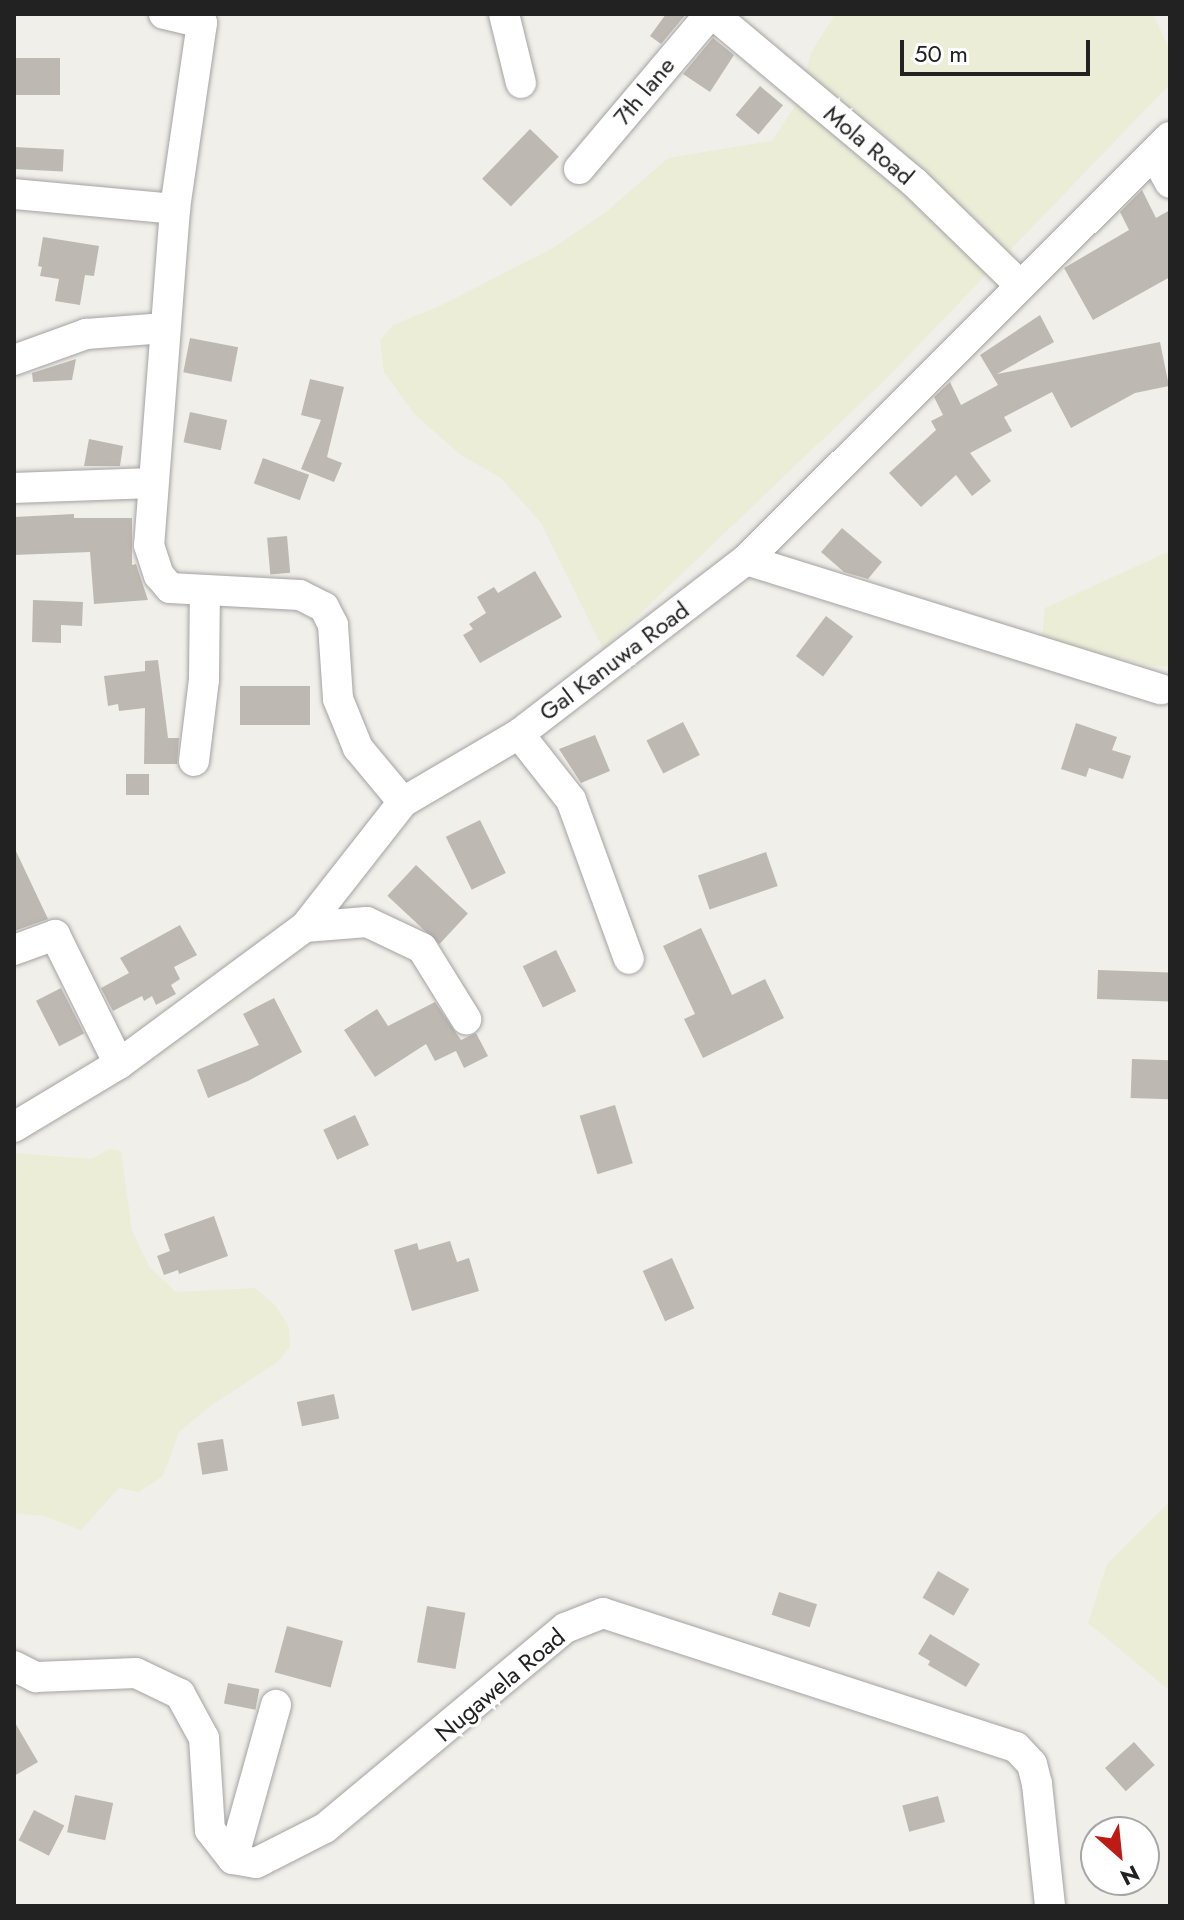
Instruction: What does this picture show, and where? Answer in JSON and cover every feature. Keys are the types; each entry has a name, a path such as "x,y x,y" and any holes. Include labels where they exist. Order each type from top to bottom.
{"street":[{"path":"164,14 202,18 175,209 149,545 159,575 170,588 300,595 324,607 333,625 338,699 348,724 358,748 403,802"},
{"path":"504,14 521,83"},
{"name":"7th lane","path":"579,169 711,14"},
{"name":"Mola Road","path":"711,14 915,183 1019,284"},
{"path":"1162,146 1170,183"},
{"name":"Gal Kanuwa Road","path":"14,1127 119,1064 305,927 403,802 519,734 746,560 1019,284 1162,146"},
{"path":"14,194 175,209"},
{"path":"14,360 86,334 165,328"},
{"path":"14,488 152,483"},
{"path":"746,560 1161,689"},
{"path":"194,761 204,680 205,590"},
{"path":"519,734 571,800 629,959"},
{"path":"305,927 367,922 422,948 466,1019"},
{"path":"14,950 55,935 119,1064"},
{"name":"Nugawela Road","path":"233,1859 256,1863 325,1828 565,1628 603,1613 1016,1747 1032,1764 1037,1784 1050,1906"},
{"path":"14,1666 36,1677 136,1673 180,1694 204,1738 210,1830 233,1859"},
{"path":"233,1859 276,1705"}],"green space":[{"path":"835,14 1153,14 1170,51 1170,84 884,381 603,649 541,523 501,478 461,455 415,415 384,372 380,341 393,325 442,305 553,248 606,212 668,158 772,141 797,103 811,53"},
{"path":"1170,551 1170,667 1145,665 1042,637 1045,608"},
{"path":"110,1149 121,1151 132,1231 150,1268 176,1292 255,1288 275,1305 288,1325 290,1347 278,1362 213,1404 179,1432 163,1476 139,1492 119,1488 81,1530 44,1516 14,1513 14,1153 91,1159"},
{"path":"1170,1501 1170,1691 1088,1623 1107,1564"}],"building":[{"path":"666,14 686,14 661,44 650,36"},
{"path":"713,38 734,55 710,92 683,74"},
{"path":"14,58 60,58 60,95 14,95"},
{"path":"760,86 783,105 759,134 736,115"},
{"path":"530,129 559,157 511,206 482,179"},
{"path":"14,147 64,150 63,172 14,169"},
{"path":"1142,190 1156,218 1170,210 1170,277 1093,320 1064,268 1129,230 1120,212"},
{"path":"43,237 99,246 94,276 85,275 80,305 55,301 59,279 40,276 42,267 38,266"},
{"path":"1040,315 1054,342 997,374 1160,342 1169,386 1135,393 1071,428 1052,392 1004,417 1012,431 970,453 991,481 972,496 956,475 921,507 889,473 936,430 931,421 943,415 934,397 950,382 961,405 998,385 980,355"},
{"path":"190,338 238,347 231,382 183,372"},
{"path":"76,359 72,380 33,382 32,373"},
{"path":"310,379 344,387 327,457 342,463 334,482 301,469 321,420 301,415"},
{"path":"190,412 227,420 221,450 184,442"},
{"path":"89,439 123,446 120,466 84,466"},
{"path":"263,458 309,475 300,500 254,483"},
{"path":"74,514 74,518 132,518 132,565 136,564 148,600 94,604 90,552 14,555 14,517"},
{"path":"842,528 882,562 868,579 844,572 821,552"},
{"path":"287,536 290,573 270,575 267,538"},
{"path":"535,571 562,617 480,663 463,635 473,629 469,624 486,613 477,597 494,587 498,593"},
{"path":"33,600 83,602 82,626 61,625 61,643 32,642"},
{"path":"826,616 853,636 823,676 796,656"},
{"path":"158,660 168,738 179,738 177,764 144,764 145,708 119,711 118,704 108,706 104,676 145,671 145,661"},
{"path":"240,686 310,686 310,725 240,725"},
{"path":"683,722 700,755 663,774 646,741"},
{"path":"1076,723 1117,737 1112,750 1131,756 1123,779 1089,768 1086,777 1061,769"},
{"path":"595,735 610,771 581,783 559,749"},
{"path":"126,774 149,774 149,795 126,795"},
{"path":"480,820 506,873 472,890 446,837"},
{"path":"14,847 48,919 14,931"},
{"path":"766,852 778,886 710,909 698,875"},
{"path":"416,865 468,913 439,944 387,896"},
{"path":"180,925 197,955 174,967 180,979 171,985 176,994 156,1005 152,996 144,1001 142,996 113,1011 101,988 129,973 120,958"},
{"path":"701,928 732,995 765,979 784,1018 703,1058 684,1019 695,1014 663,946"},
{"path":"556,950 576,991 543,1008 523,966"},
{"path":"1098,970 1170,973 1169,1001 1097,999"},
{"path":"61,988 84,1033 59,1046 36,1001"},
{"path":"274,998 302,1052 208,1098 197,1070 259,1045 243,1014"},
{"path":"435,1002 461,1040 476,1033 488,1056 464,1068 456,1051 435,1061 426,1044 375,1077 344,1030 377,1009 388,1026"},
{"path":"1132,1059 1170,1060 1169,1099 1131,1098"},
{"path":"615,1105 633,1163 597,1174 580,1116"},
{"path":"355,1115 369,1145 337,1160 323,1130"},
{"path":"214,1216 228,1256 179,1274 178,1270 164,1275 157,1256 170,1251 164,1234"},
{"path":"450,1241 457,1262 469,1258 479,1291 412,1311 394,1250 417,1243 419,1250"},
{"path":"672,1258 694,1308 665,1321 643,1271"},
{"path":"334,1394 339,1418 302,1426 297,1402"},
{"path":"223,1439 228,1471 202,1475 197,1443"},
{"path":"938,1571 969,1589 954,1616 922,1598"},
{"path":"779,1592 817,1604 810,1627 772,1615"},
{"path":"427,1606 465,1613 456,1669 417,1662"},
{"path":"287,1626 343,1641 331,1687 275,1672"},
{"path":"930,1634 980,1664 966,1687 928,1665 930,1661 918,1654"},
{"path":"228,1683 259,1689 255,1710 224,1704"},
{"path":"14,1721 38,1762 14,1776"},
{"path":"1134,1742 1155,1765 1126,1791 1105,1768"},
{"path":"75,1795 113,1803 105,1840 67,1832"},
{"path":"938,1796 945,1822 909,1832 902,1806"},
{"path":"34,1810 64,1825 49,1856 19,1840"}]}
